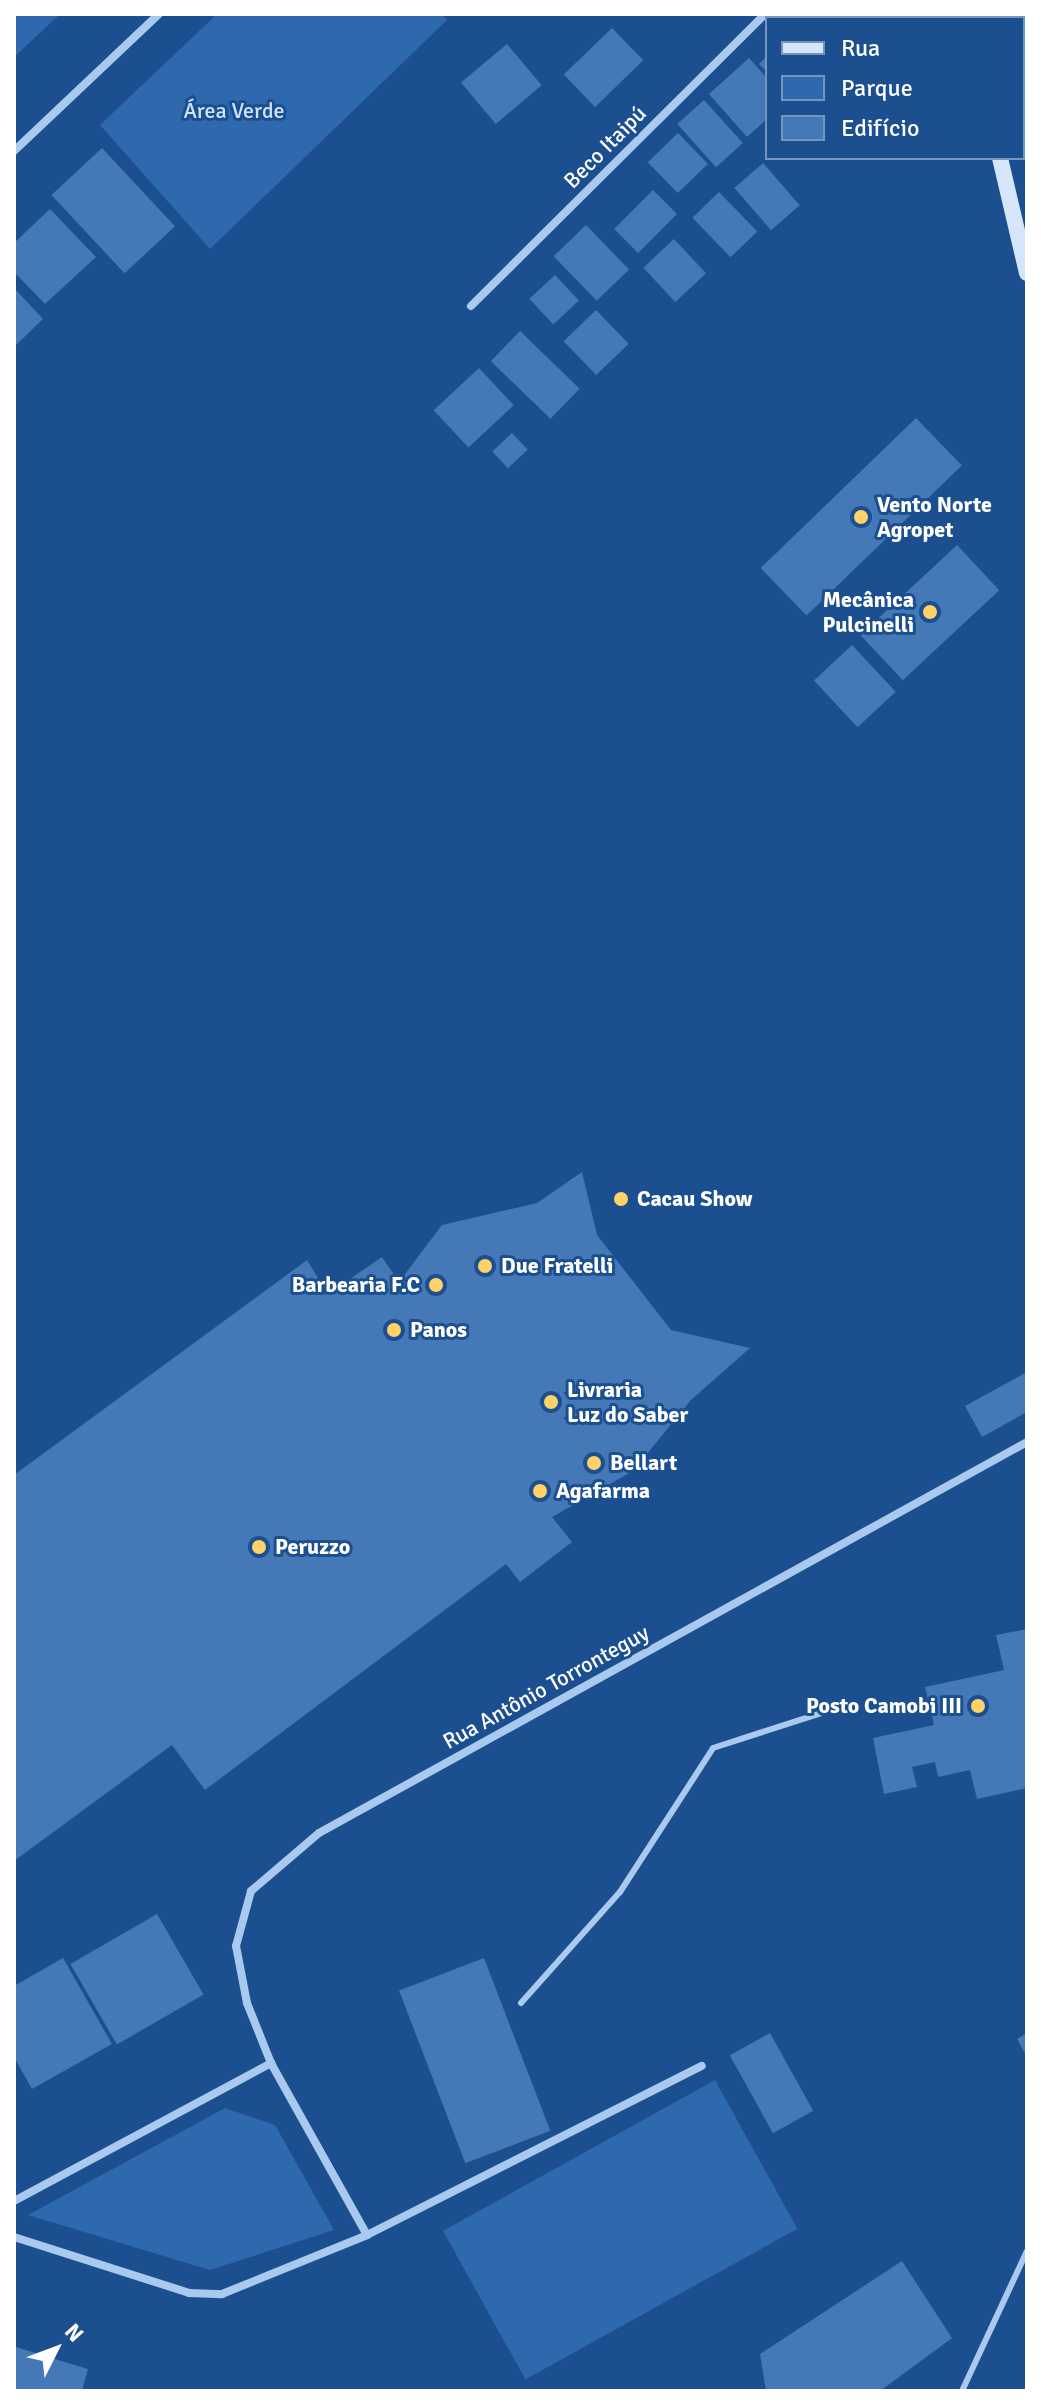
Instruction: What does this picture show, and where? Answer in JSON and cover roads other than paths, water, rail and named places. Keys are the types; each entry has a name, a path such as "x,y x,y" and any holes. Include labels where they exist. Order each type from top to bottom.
{"main road":[{"path":"1000,160 1027,273"}],"street":[{"path":"14,151 159,14"},
{"name":"Beco Itaipú","path":"471,306 765,14"},
{"name":"Rua Antônio Torronteguy","path":"367,2235 271,2063 238,1974 236,1946 251,1891 280,1861 1027,1442"},
{"path":"14,2201 271,2063"},
{"path":"14,2237 189,2293 222,2294 367,2235 702,2066"}],"lane":[{"path":"521,2003 620,1892 713,1748 837,1708"},
{"path":"962,2391 1027,2251"}],"place":[{"name":"Vento Norte Agropet","path":"861,517"},
{"name":"Mecânica Pulcinelli","path":"930,612"},
{"name":"Cacau Show","path":"621,1199"},
{"name":"Due Fratelli","path":"485,1266"},
{"name":"Barbearia F.C","path":"436,1285"},
{"name":"Panos","path":"394,1330"},
{"name":"Livraria Luz do Saber","path":"551,1402"},
{"name":"Bellart","path":"594,1463"},
{"name":"Agafarma","path":"540,1491"},
{"name":"Peruzzo","path":"259,1547"},
{"name":"Posto Camobi III","path":"978,1706"}],"park label":[{"name":"Área Verde","path":"234,111"}]}
